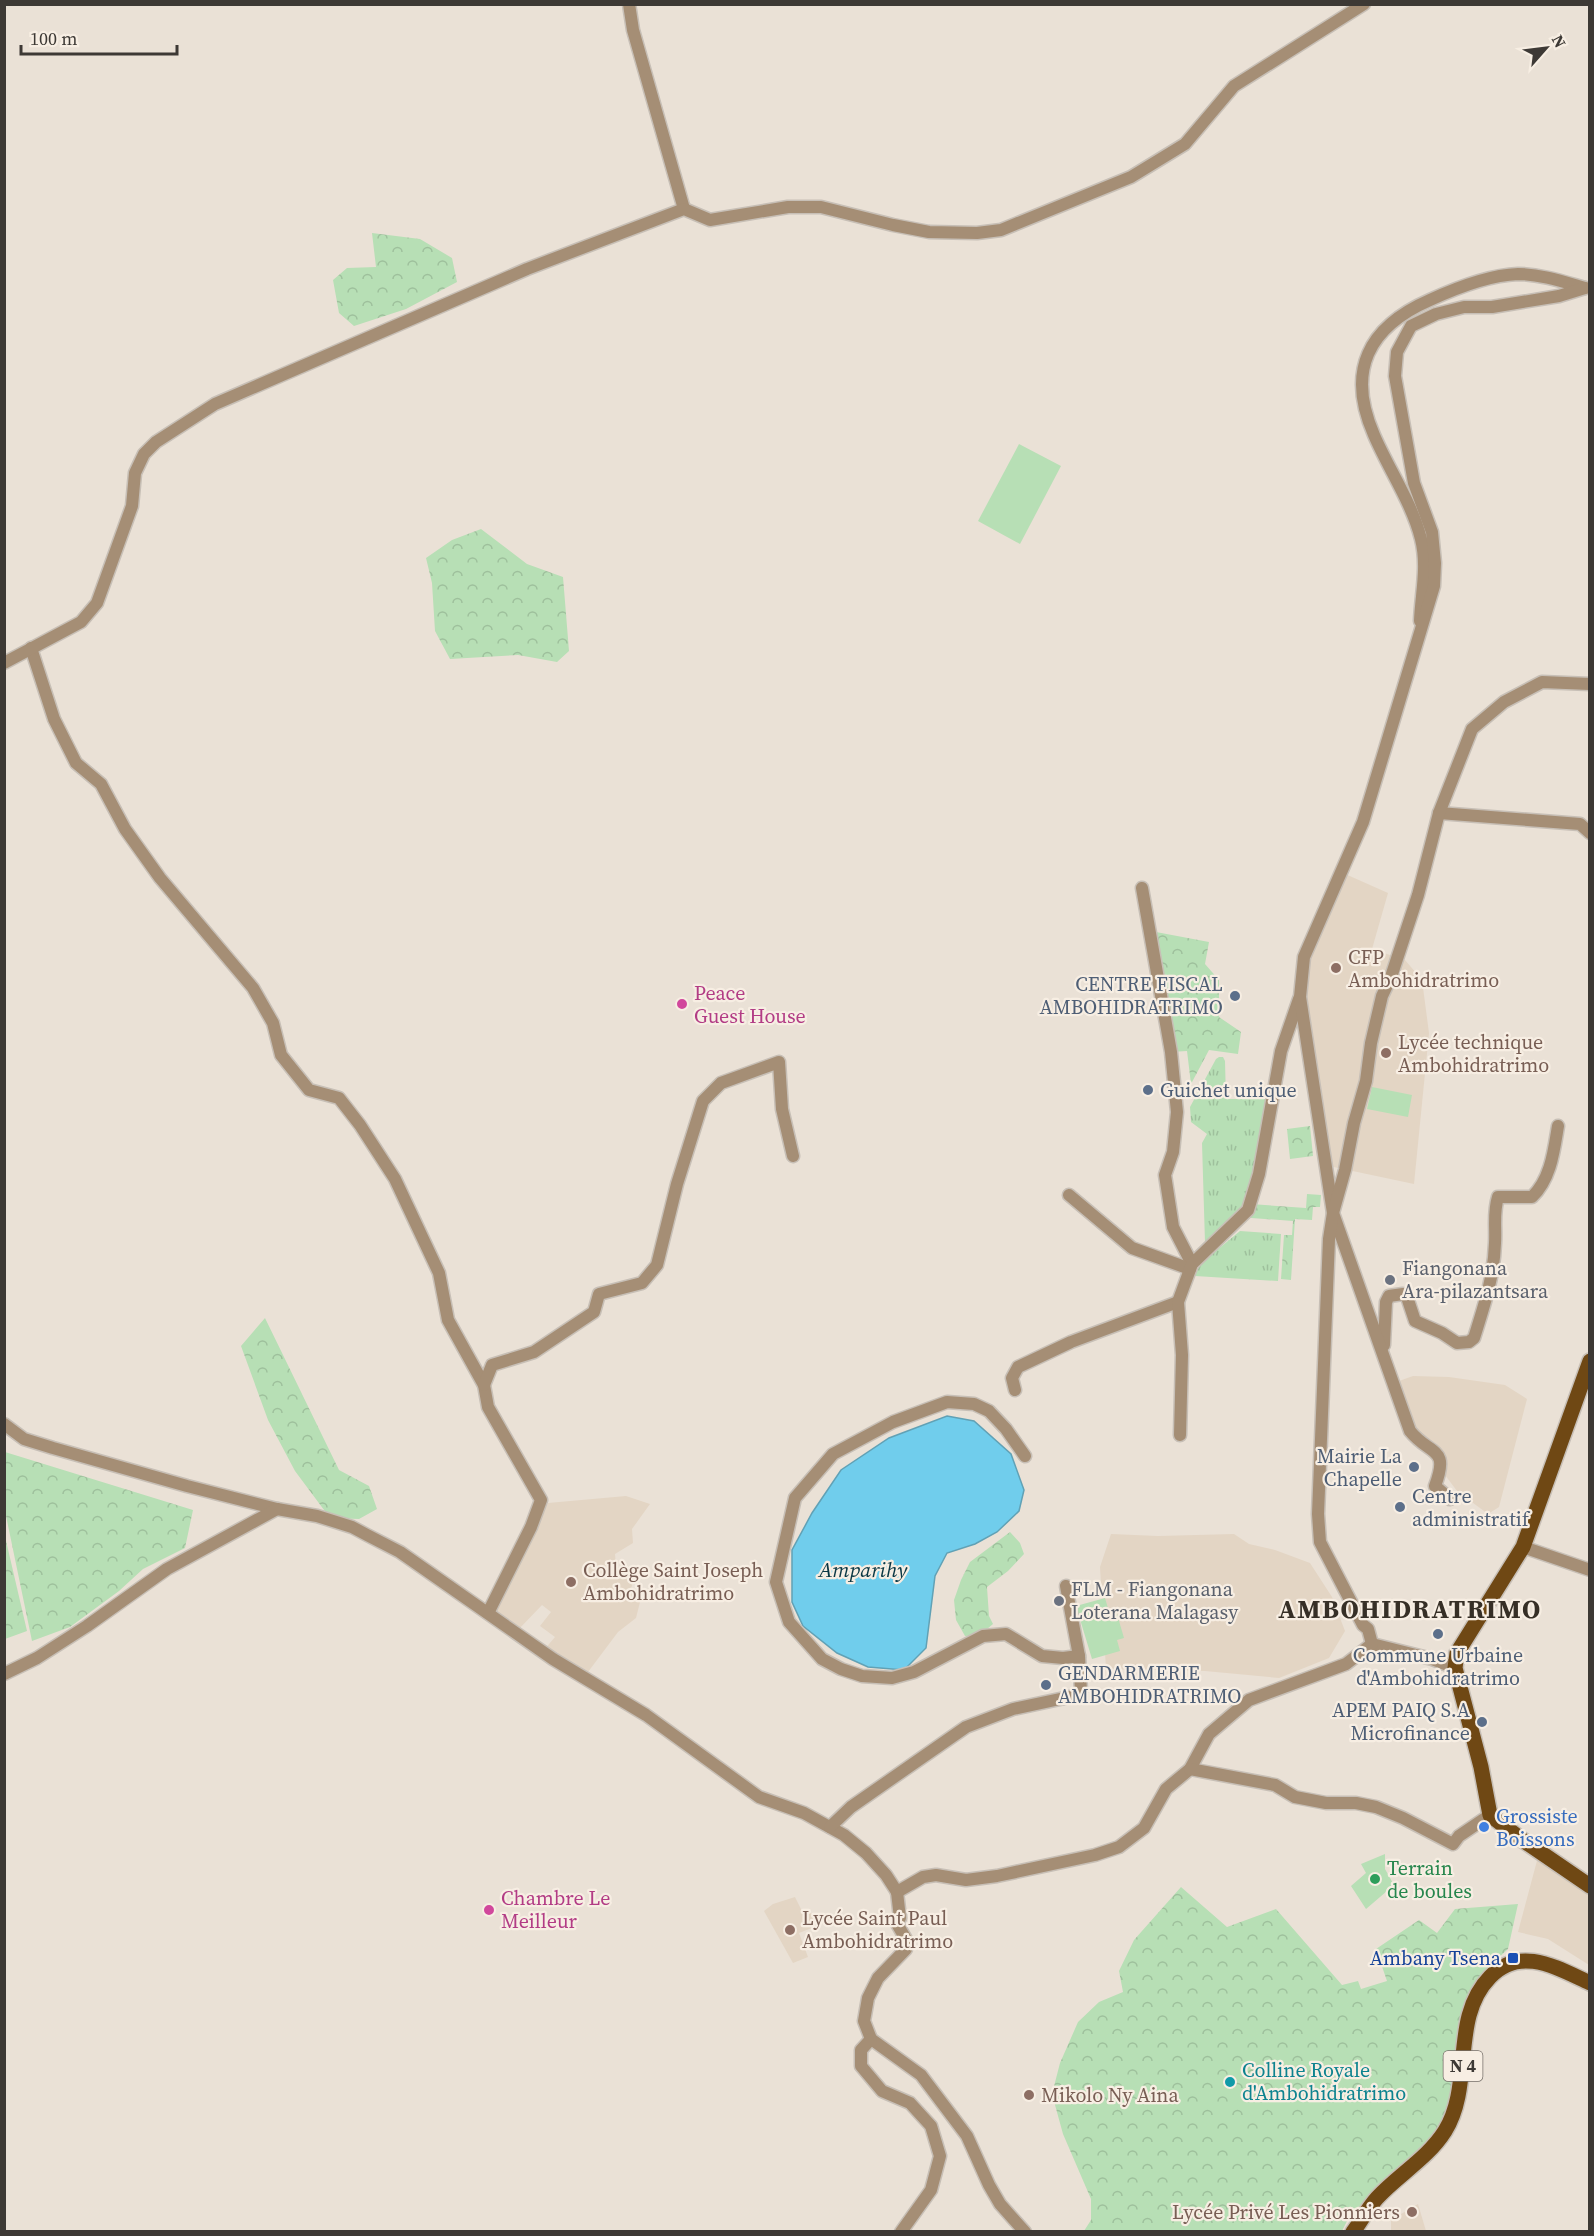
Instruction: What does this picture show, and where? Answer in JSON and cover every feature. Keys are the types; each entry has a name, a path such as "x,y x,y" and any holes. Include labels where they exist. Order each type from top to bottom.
{"main road":[{"path":"1590,1361 1523,1547 1457,1668 1490,1815 1590,1886"},
{"name":"N 4","path":"1353,2232 1377,2198 1432,2148 1445,2131 1457,2106 1466,2024 1474,1998 1482,1985 1499,1967 1517,1960 1534,1961 1590,1983"}],"street":[{"path":"629,4 633,30 684,208"},
{"path":"4,663 81,622 97,603 132,506 135,473 144,454 156,442 215,404 527,269 684,208 710,220 788,207 821,207 929,232 976,233 1001,230 1131,177 1185,144 1234,87 1364,4"},
{"path":"1419,634 1425,568 1421,540 1408,504 1373,434 1365,407 1362,376 1370,348 1388,325 1412,308 1486,280 1518,274 1551,279 1587,289"},
{"path":"1180,1435 1182,1355 1178,1302 1191,1267 1248,1210 1259,1174 1281,1051 1299,997 1304,957 1363,822 1406,686 1434,586 1435,563 1432,532 1414,483 1395,376 1397,352 1411,326 1436,314 1464,307 1492,307 1587,289"},
{"path":"31,648 54,719 76,764 100,784 124,829 160,878 253,988 273,1023 280,1055 309,1090 339,1098 360,1125 395,1179 439,1273 448,1320 484,1386 488,1407 541,1500 531,1527 489,1613"},
{"path":"1372,1644 1368,1629 1363,1625 1320,1542 1318,1514 1329,1239 1354,1123 1366,1081 1371,1043 1382,996 1391,977 1418,895 1439,813 1472,729 1504,702 1542,682 1590,684"},
{"path":"1439,813 1580,824 1590,833"},
{"path":"1142,888 1171,1052 1178,1112 1173,1152 1165,1175 1173,1227 1191,1267"},
{"path":"1299,997 1333,1213 1410,1431 1418,1441 1435,1451 1441,1459 1442,1469 1436,1486 1450,1499"},
{"path":"484,1386 492,1365 534,1352 594,1312 599,1294 642,1283 657,1265 677,1184 702,1101 721,1083 779,1062 782,1109 793,1156"},
{"path":"1383,1352 1386,1302 1389,1296 1403,1294 1407,1297 1415,1321 1442,1333 1457,1343 1469,1342 1474,1338 1490,1292 1495,1243 1494,1209 1498,1197 1532,1197 1542,1188 1552,1157 1558,1126"},
{"path":"1069,1195 1132,1248 1191,1267"},
{"path":"1015,1390 1012,1378 1018,1367 1071,1342 1178,1302"},
{"path":"1025,1456 1006,1429 989,1411 974,1404 947,1401 893,1422 833,1454 795,1498 776,1582 789,1622 822,1659 862,1676 892,1678 914,1672 983,1636 1006,1634 1042,1656 1063,1658 1079,1656"},
{"path":"4,1424 24,1438 53,1448 187,1486 277,1509 317,1516 351,1527 400,1552 553,1659 646,1715 759,1797 804,1813 844,1835 886,1875 897,1892 900,1918 896,1922 907,1941 906,1949 878,1978 868,1998 864,2021 871,2039 921,2075 967,2136 1000,2204 1025,2232"},
{"path":"4,1674 37,1658 87,1626 166,1569 277,1509"},
{"path":"1523,1547 1590,1570"},
{"path":"830,1827 851,1808 966,1727 1013,1709 1074,1696 1081,1691 1079,1656 1066,1586"},
{"path":"1372,1644 1432,1659 1457,1668"},
{"path":"897,1892 923,1877 936,1875 966,1880 997,1876 1095,1855 1119,1847 1144,1828 1166,1789 1190,1769 1209,1734 1248,1700 1346,1664 1372,1644"},
{"path":"1190,1769 1275,1785 1295,1797 1326,1803 1356,1803 1376,1807 1453,1844 1459,1836 1490,1815"},
{"path":"871,2039 861,2050 861,2066 882,2091 910,2103 931,2126 939,2156 931,2190 901,2232"}],"shaded area":[{"name":"Lycée technique Ambohidratrimo","path":"1343,873 1388,893 1372,949 1405,960 1422,980 1429,1033 1414,1184 1329,1166 1305,1007 1308,956"},
{"path":"1413,1376 1449,1377 1505,1385 1527,1399 1499,1507 1488,1514 1457,1491 1421,1443 1399,1381"},
{"name":"Collège Saint Joseph Ambohidratrimo","path":"626,1496 650,1504 632,1529 633,1543 615,1554 616,1566 635,1574 631,1589 643,1590 636,1618 618,1632 585,1676 544,1650 555,1637 540,1626 551,1612 542,1605 518,1630 494,1612 548,1503"},
{"path":"1111,1534 1158,1536 1234,1534 1249,1544 1275,1550 1310,1563 1332,1597 1345,1631 1329,1658 1279,1678 1205,1671 1106,1669 1100,1567"},
{"path":"1538,1857 1589,1890 1589,1965 1548,1939 1518,1932"},
{"name":"Lycée Saint Paul Ambohidratrimo","path":"795,1897 801,1909 820,1917 822,1924 799,1933 808,1957 793,1963 764,1911 773,1904"},
{"name":"Lycée Privé Les Pionniers","path":"1418,2204 1426,2231 1391,2231 1391,2220"}],"green space":[{"path":"372,233 420,239 452,258 457,282 406,309 354,326 339,313 333,280 347,268 376,267"},
{"path":"1019,444 1061,466 1020,544 978,521"},
{"path":"481,529 527,564 563,577 569,651 557,662 518,655 450,659 435,631 432,583 426,558 452,540"},
{"path":"1156,932 1209,942 1205,964 1219,980 1219,1017 1241,1032 1238,1054 1209,1050 1191,1084 1187,1051 1171,1052"},
{"path":"1219,1057 1223,1057 1225,1061 1226,1099 1268,1099 1261,1149 1246,1200 1228,1227 1205,1243 1202,1143 1207,1134 1191,1122 1190,1107"},
{"path":"1372,1087 1412,1095 1408,1117 1367,1109"},
{"path":"1310,1126 1313,1156 1290,1159 1287,1129"},
{"path":"1307,1194 1321,1195 1320,1207 1313,1207 1312,1220 1295,1219 1291,1280 1281,1279 1284,1235 1292,1235 1293,1221 1251,1218 1251,1204 1306,1208"},
{"path":"1240,1231 1281,1234 1278,1281 1195,1276 1200,1264"},
{"path":"265,1318 339,1470 369,1486 377,1509 359,1519 330,1518 295,1471 268,1420 241,1346"},
{"path":"5,1452 193,1510 185,1548 143,1569 119,1591 70,1627 32,1641 5,1511"},
{"path":"4,1532 27,1631 5,1639 4,1639"},
{"path":"1010,1532 1020,1543 1024,1554 1008,1571 987,1587 989,1616 993,1624 980,1633 965,1636 956,1620 954,1600 961,1580 970,1562"},
{"path":"1105,1598 1110,1615 1117,1614 1124,1638 1117,1640 1120,1651 1092,1659 1076,1606"},
{"name":"Terrain de boules","path":"1385,1854 1385,1869 1394,1885 1366,1909 1351,1886 1366,1873 1361,1864"},
{"path":"1181,1887 1227,1927 1276,1909 1342,1985 1358,1981 1361,1989 1387,1981 1376,1949 1419,1920 1437,1933 1455,1909 1518,1904 1508,1949 1484,1971 1460,2018 1454,2093 1438,2127 1420,2152 1385,2180 1349,2217 1342,2231 1084,2231 1091,2220 1091,2199 1063,2134 1052,2094 1060,2063 1078,2022 1099,2002 1123,1992 1119,1971 1134,1940"}],"water":[{"name":"Amparihy","path":"947,1416 974,1421 1011,1454 1024,1490 1019,1511 997,1532 975,1544 947,1553 935,1576 926,1648 904,1670 868,1667 837,1653 803,1626 792,1602 792,1550 812,1513 841,1470 889,1438"}],"place":[{"name":"CFP Ambohidratrimo","path":"1336,968"},
{"name":"CENTRE FISCAL AMBOHIDRATRIMO","path":"1235,996"},
{"name":"Peace Guest House","path":"682,1004"},
{"name":"Lycée technique Ambohidratrimo","path":"1386,1053"},
{"name":"Guichet unique","path":"1148,1090"},
{"name":"Fiangonana Ara-pilazantsara","path":"1390,1280"},
{"name":"Mairie La Chapelle","path":"1414,1467"},
{"name":"Centre administratif","path":"1400,1507"},
{"name":"Collège Saint Joseph Ambohidratrimo","path":"571,1582"},
{"name":"FLM - Fiangonana Loterana Malagasy","path":"1059,1601"},
{"name":"Commune Urbaine d'Ambohidratrimo","path":"1438,1634"},
{"name":"GENDARMERIE AMBOHIDRATRIMO","path":"1046,1685"},
{"name":"APEM PAIQ S.A Microfinance","path":"1482,1722"},
{"name":"Grossiste Boissons","path":"1484,1827"},
{"name":"Terrain de boules","path":"1375,1879"},
{"name":"Chambre Le Meilleur","path":"489,1910"},
{"name":"Lycée Saint Paul Ambohidratrimo","path":"790,1930"},
{"name":"Ambany Tsena","path":"1513,1958"},
{"name":"Colline Royale d'Ambohidratrimo","path":"1230,2082"},
{"name":"Mikolo Ny Aina","path":"1029,2095"},
{"name":"Lycée Privé Les Pionniers","path":"1412,2212"}],"district":[{"name":"AMBOHIDRATRIMO","path":"1410,1609"}]}
